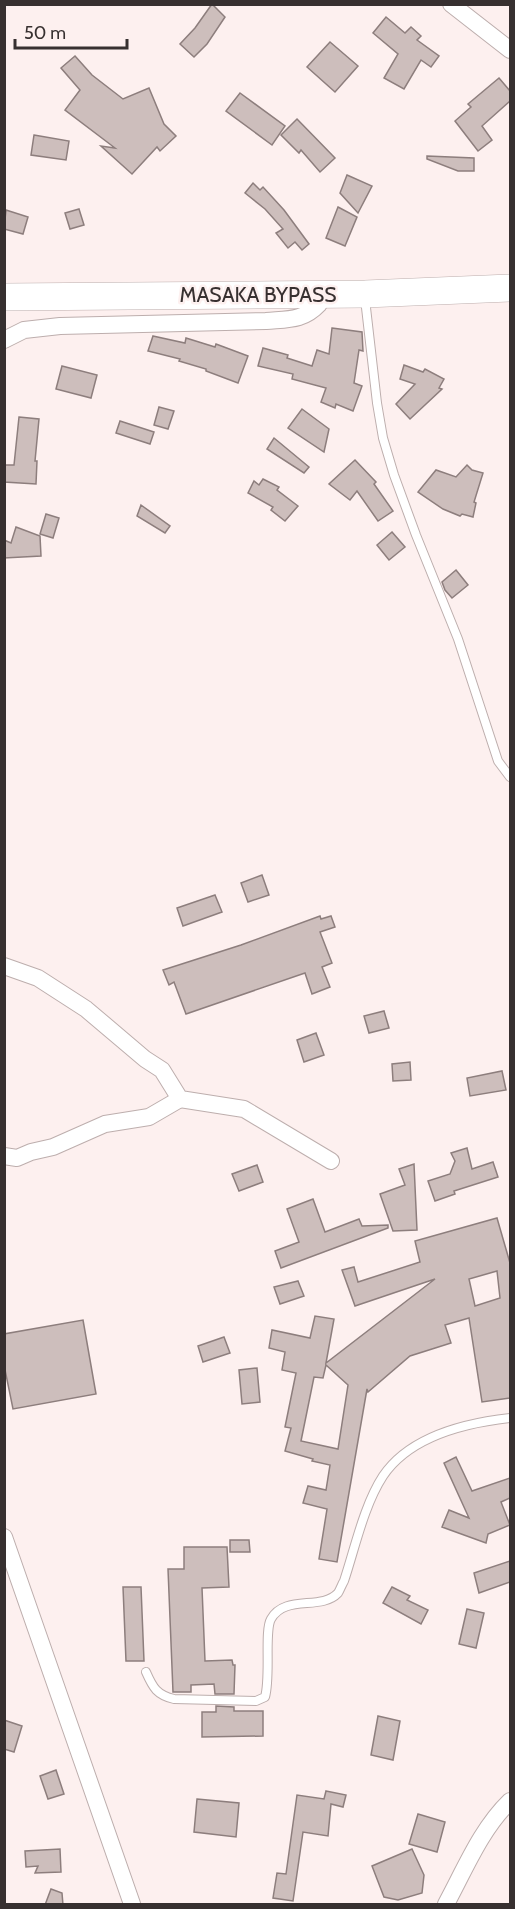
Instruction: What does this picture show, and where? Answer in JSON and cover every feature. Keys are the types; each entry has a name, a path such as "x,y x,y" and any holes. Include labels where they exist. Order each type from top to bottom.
{"highway":[{"name":"MASAKA BYPASS","path":"4,297 365,294 510,288"}],"street":[{"path":"451,4 510,50"},
{"path":"4,340 24,330 60,326 290,319 309,315 319,304 306,295"},
{"path":"4,966 38,978 86,1009 145,1059 162,1070 180,1099"},
{"path":"4,1156 17,1158 52,1147 105,1124 149,1118 180,1099 244,1109 332,1161"},
{"path":"4,1538 132,1905"},
{"path":"446,1905 477,1844 510,1801"}],"lane":[{"path":"365,294 376,403 394,475 458,639 498,761 510,777"},
{"path":"146,1672 153,1689 162,1696 174,1699 256,1701 265,1697 268,1685 269,1622 275,1612 287,1605 328,1599 338,1593 371,1501 383,1477 401,1455 427,1440 464,1426 510,1418"}],"building":[{"path":"212,4 225,17 207,44 194,57 180,44"},
{"path":"386,17 405,33 411,27 421,36 417,40 439,56 431,67 421,60 404,89 384,78 398,54 373,33"},
{"path":"330,42 358,66 335,92 307,67"},
{"path":"75,56 92,75 123,99 149,88 164,124 176,136 160,151 157,147 132,174 101,146 115,148 65,110 80,90 61,68"},
{"path":"499,78 510,91 510,101 482,126 492,140 478,151 455,121 471,107 468,104"},
{"path":"240,93 285,126 272,145 226,111"},
{"path":"297,119 335,158 320,172 301,150 299,153 281,135"},
{"path":"34,135 69,141 66,160 31,155"},
{"path":"427,156 474,158 474,171 458,171 427,159"},
{"path":"347,175 372,186 358,213 340,193"},
{"path":"253,183 260,190 263,187 284,210 309,244 302,250 295,242 288,248 276,233 283,229 265,209 245,193"},
{"path":"338,207 357,217 345,246 326,238"},
{"path":"79,209 84,225 70,229 65,213"},
{"path":"6,210 28,217 23,234 4,229"},
{"path":"332,328 362,332 363,351 359,350 354,383 362,386 353,411 336,404 335,408 321,402 326,388 292,379 293,374 258,366 263,348 288,355 287,358 312,366 317,350 329,354"},
{"path":"153,336 185,343 186,338 215,347 216,344 248,356 238,383 206,371 206,369 179,361 180,359 148,351"},
{"path":"404,365 423,372 425,369 444,379 439,388 442,389 410,419 396,404 415,384 400,379"},
{"path":"62,366 97,375 91,398 56,389"},
{"path":"159,407 174,411 168,429 154,425"},
{"path":"302,409 329,429 324,452 288,428"},
{"path":"19,417 39,419 35,461 37,461 36,484 4,482 4,465 14,465"},
{"path":"120,421 154,432 150,444 116,433"},
{"path":"274,438 309,467 304,473 267,449"},
{"path":"355,460 376,482 374,484 393,511 378,521 357,491 350,500 329,484"},
{"path":"467,465 472,470 483,473 474,502 476,503 473,517 462,514 460,516 443,509 418,492 436,470 456,477"},
{"path":"263,479 279,487 277,490 298,506 285,521 271,510 273,507 248,493 254,481 259,485"},
{"path":"141,505 170,526 165,533 137,516"},
{"path":"46,514 59,518 53,538 40,534"},
{"path":"16,527 40,536 41,556 4,558 4,540 11,543"},
{"path":"392,532 405,547 389,560 377,545"},
{"path":"456,570 468,585 452,598 442,582"},
{"path":"262,875 269,895 248,902 241,883"},
{"path":"215,895 222,912 183,926 177,908"},
{"path":"320,916 321,919 331,916 335,927 320,932 332,963 322,967 330,987 312,994 305,973 186,1014 174,982 169,985 163,970 241,945"},
{"path":"384,1011 389,1028 369,1033 364,1016"},
{"path":"316,1033 324,1055 304,1062 297,1040"},
{"path":"410,1062 411,1080 393,1081 392,1064"},
{"path":"502,1071 506,1090 470,1096 467,1078"},
{"path":"467,1148 472,1169 493,1162 498,1177 454,1191 455,1194 435,1201 428,1181 450,1174 455,1161 451,1153"},
{"path":"414,1164 417,1230 393,1231 380,1194 405,1185 399,1169"},
{"path":"257,1165 263,1182 239,1191 232,1174"},
{"path":"313,1199 325,1232 359,1219 362,1226 388,1225 388,1228 281,1268 275,1251 299,1242 287,1209"},
{"path":"497,1218 510,1263 510,1398 482,1402 469,1318 445,1325 451,1343 410,1356 368,1392 367,1389 337,1562 319,1559 327,1509 303,1503 308,1486 326,1490 330,1465 285,1451 291,1428 285,1427 296,1373 282,1370 285,1352 269,1348 272,1330 310,1338 315,1316 334,1319 326,1363 435,1279 355,1306 342,1270 354,1267 358,1282 420,1262 415,1241","holes":["497,1271 500,1298 475,1306 469,1279","326,1365 348,1385 338,1449 301,1441 314,1377 323,1378"]},
{"path":"298,1281 304,1296 280,1304 274,1287"},
{"path":"83,1320 96,1394 13,1409 4,1365 4,1334"},
{"path":"224,1337 230,1353 203,1362 198,1346"},
{"path":"257,1368 260,1402 242,1404 239,1370"},
{"path":"456,1457 472,1491 510,1478 510,1498 501,1502 510,1525 488,1534 486,1543 442,1527 449,1510 469,1518 444,1463"},
{"path":"230,1540 249,1540 250,1552 230,1552"},
{"path":"184,1547 227,1547 229,1587 202,1588 205,1661 232,1660 235,1665 234,1694 215,1694 214,1684 191,1685 191,1692 173,1692 168,1569 184,1569"},
{"path":"510,1561 510,1582 479,1593 474,1573"},
{"path":"123,1587 141,1587 144,1661 126,1661"},
{"path":"392,1587 410,1596 407,1600 428,1610 421,1624 383,1603"},
{"path":"467,1609 484,1613 476,1648 459,1644"},
{"path":"216,1706 234,1707 234,1711 263,1711 263,1736 202,1737 202,1712 216,1712"},
{"path":"378,1716 400,1721 393,1760 371,1755"},
{"path":"4,1720 22,1726 14,1752 4,1749"},
{"path":"56,1770 64,1794 48,1799 40,1776"},
{"path":"326,1791 346,1795 343,1807 331,1804 328,1836 303,1832 293,1901 273,1898 277,1873 286,1874 297,1795 324,1799"},
{"path":"197,1799 239,1803 236,1837 194,1832"},
{"path":"418,1814 445,1822 437,1852 409,1844"},
{"path":"60,1849 61,1872 35,1873 38,1866 26,1867 25,1851"},
{"path":"412,1849 424,1875 422,1893 398,1900 384,1897 372,1866"},
{"path":"51,1889 62,1893 63,1905 45,1905"}]}
